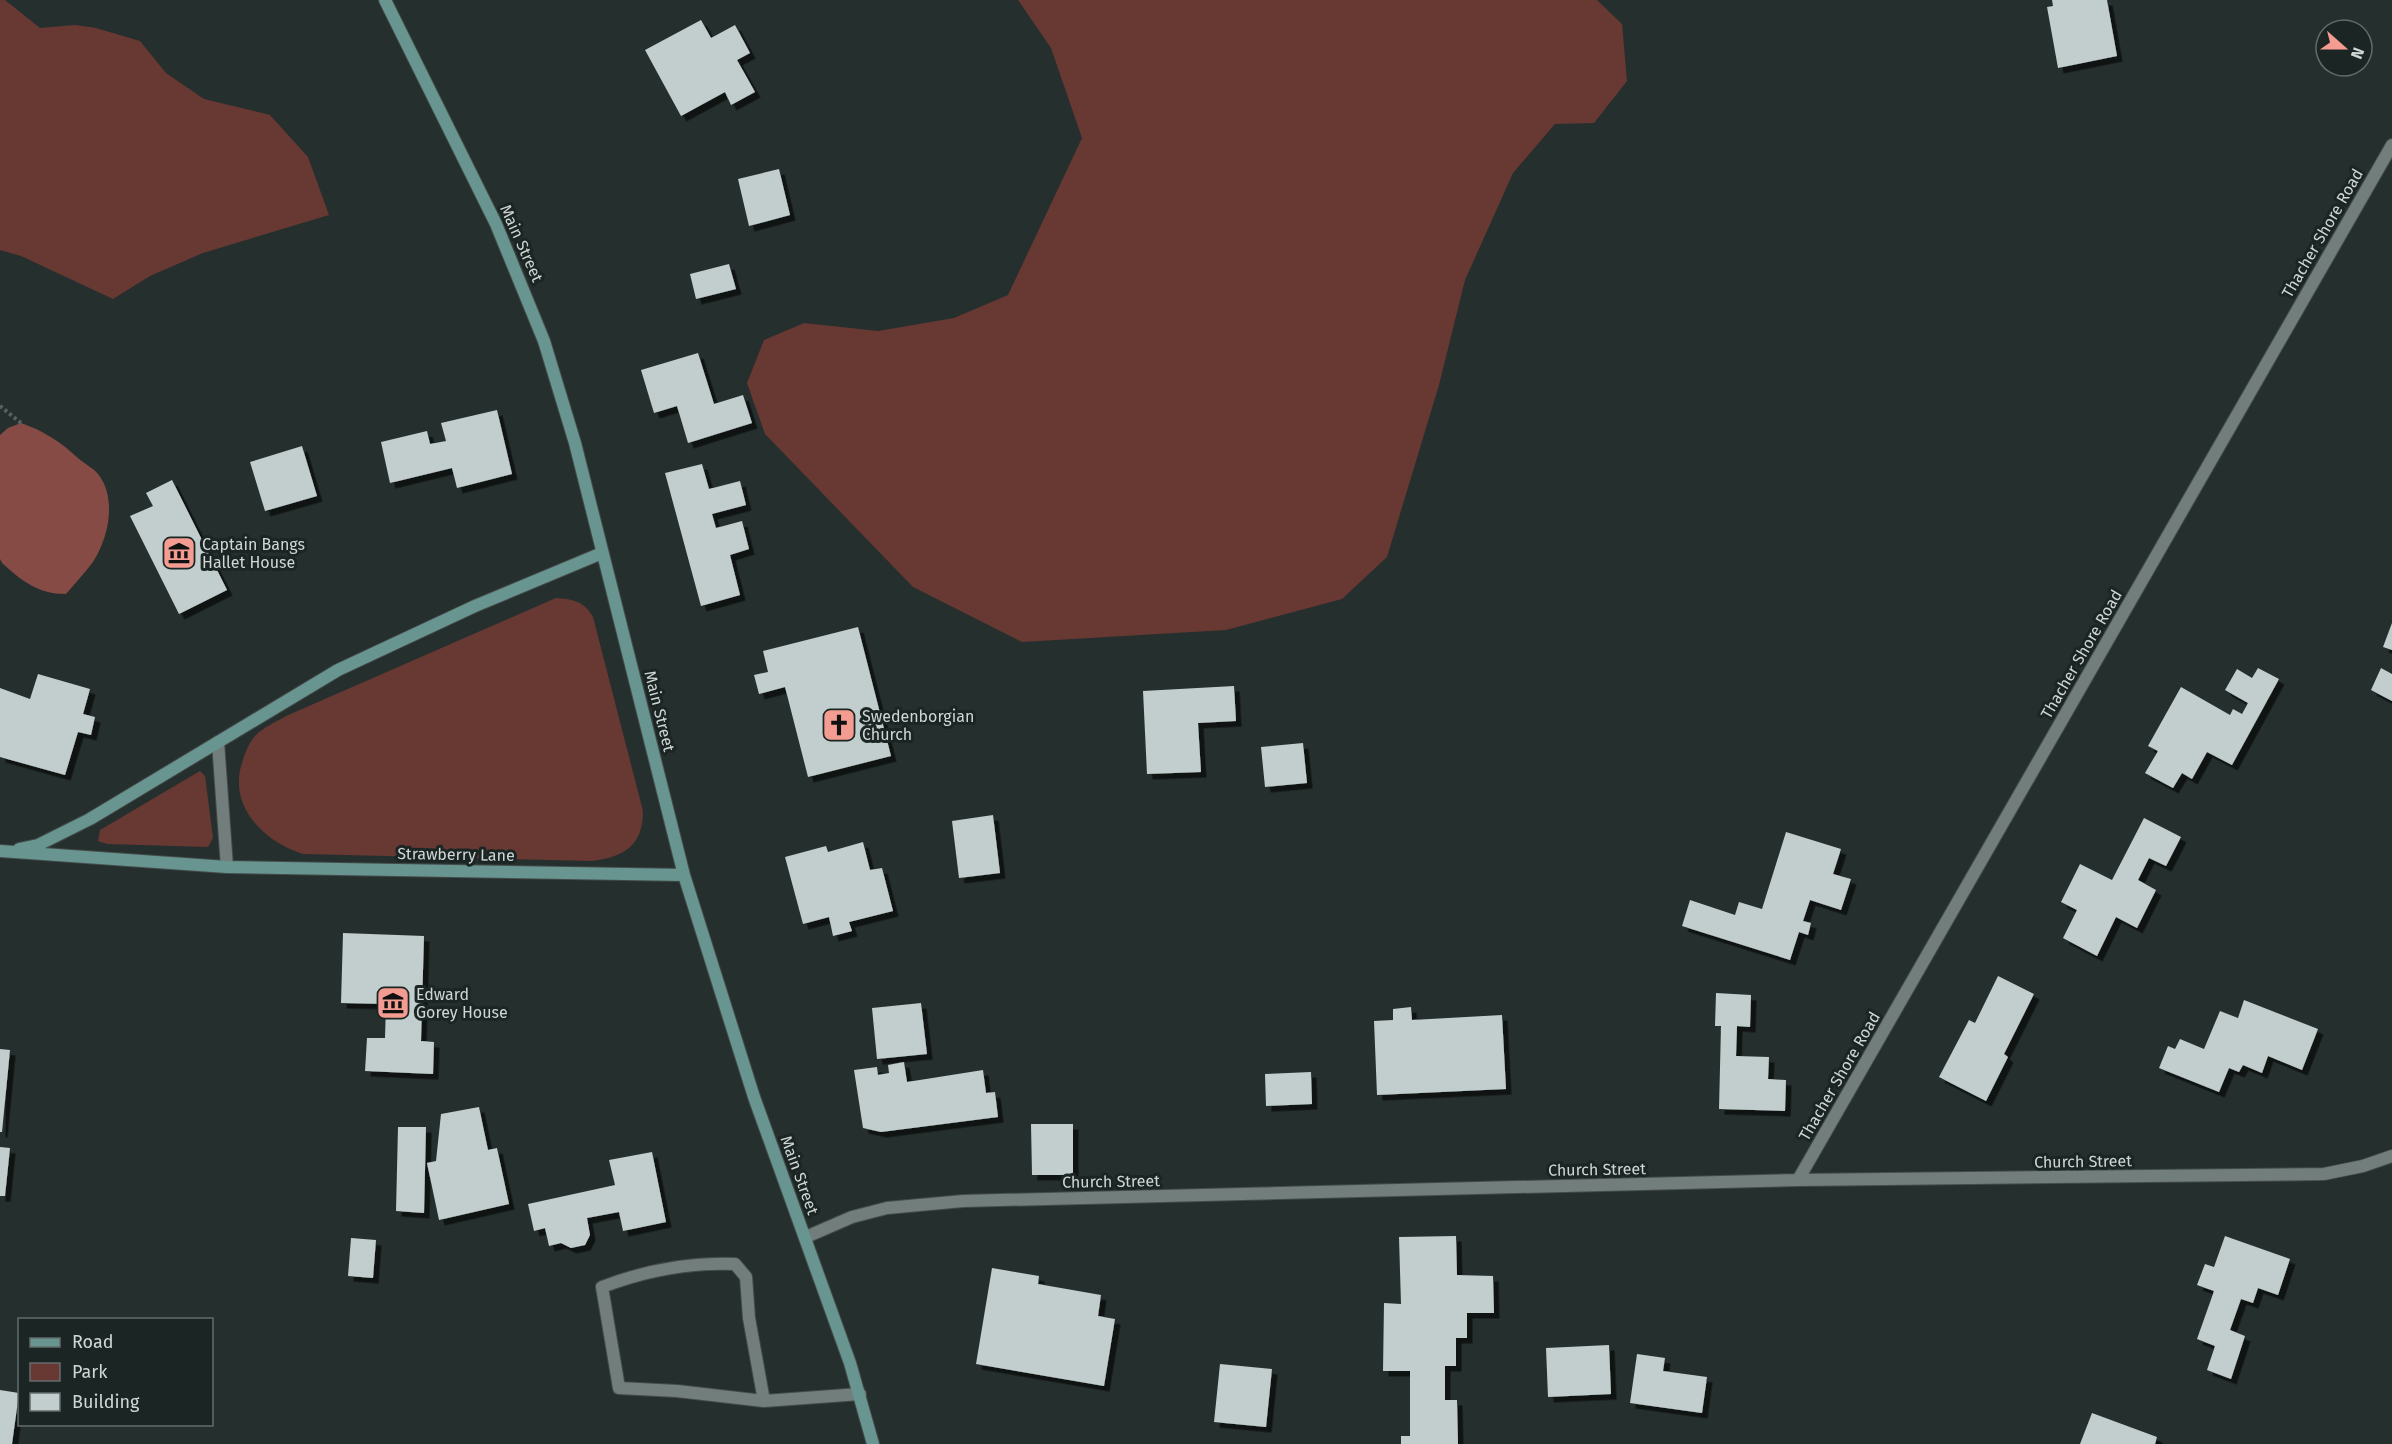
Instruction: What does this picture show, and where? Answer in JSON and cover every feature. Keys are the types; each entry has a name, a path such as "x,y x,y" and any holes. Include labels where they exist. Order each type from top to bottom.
{"main road":[{"name":"Main Street","path":"385,0 470,168 531,306 566,410 684,875 754,1097 806,1237 860,1394 873,1444"},
{"name":"Strawberry Lane","path":"2,851 38,844 74,828 338,670 475,606 602,553"},
{"name":"Strawberry Lane","path":"2,851 227,867 684,875"}],"street":[{"name":"Thacher Shore Road","path":"1798,1180 2392,145"},
{"path":"218,742 227,867"},
{"name":"Church Street","path":"806,1237 852,1217 878,1210 963,1201 1798,1180 2324,1174 2363,1166 2392,1156"},
{"path":"764,1401 749,1318 746,1277 735,1264 707,1263 636,1274 602,1287 619,1388 676,1391 764,1401 860,1394"}],"path":[{"path":"0,406 21,423"}],"green space":[{"path":"0,0 5,0 40,28 75,25 96,28 140,41 166,73 204,99 270,115 308,157 329,215 203,253 150,276 113,299 21,256 0,250"},
{"path":"1018,0 1597,0 1622,24 1627,81 1594,123 1555,124 1513,173 1465,280 1439,385 1387,557 1342,599 1226,630 1022,642 913,587 765,434 747,383 764,340 804,323 878,331 954,318 1008,295 1082,138 1051,48"},
{"path":"556,598 578,602 593,617 643,811 640,833 629,848 622,853 591,861 303,854 277,842 265,833 247,812 241,799 240,770 250,744 262,730 286,716"},
{"path":"200,771 205,776 213,838 208,847 107,844 98,841 100,830"}],"shaded area":[{"path":"21,423 66,447 94,470 104,484 107,494 109,518 99,552 66,594 47,592 31,585 9,570 0,559 0,435 8,428"}],"building":[{"path":"2052,0 2107,0 2117,56 2058,68 2047,7 2053,6"},
{"path":"701,20 711,38 735,25 750,53 737,60 755,92 731,105 725,92 681,116 645,50"},
{"path":"779,169 790,215 749,226 738,179"},
{"path":"729,264 736,289 696,299 690,274"},
{"path":"698,353 714,404 743,395 752,423 688,443 677,406 654,413 641,370"},
{"path":"497,410 512,474 457,488 452,468 390,483 381,442 427,431 430,444 446,441 441,423"},
{"path":"302,446 317,496 265,511 250,462"},
{"path":"702,464 709,489 740,481 746,505 712,514 716,528 742,521 749,549 730,555 740,595 701,606 665,473"},
{"name":"Captain Bangs Hallet House","path":"172,480 227,590 179,614 130,516 153,506 146,493"},
{"path":"2392,623 2392,650 2383,647"},
{"name":"Swedenborgian Church","path":"858,627 891,756 808,777 785,687 759,694 754,675 768,672 763,651"},
{"path":"2258,668 2279,679 2232,765 2207,752 2192,779 2182,773 2173,788 2145,773 2158,751 2148,746 2181,687 2230,715 2233,709 2242,714 2248,703 2225,690 2237,669 2252,678"},
{"path":"2381,668 2392,674 2392,701 2371,690"},
{"path":"38,674 90,689 83,714 95,717 91,735 78,732 65,775 0,757 0,688 30,699"},
{"path":"1234,686 1236,721 1198,723 1201,772 1147,774 1143,691"},
{"path":"1303,743 1307,783 1265,787 1261,747"},
{"path":"993,815 1000,873 959,878 952,821"},
{"path":"2144,818 2181,837 2166,866 2149,858 2138,880 2156,890 2137,928 2116,917 2097,956 2063,938 2077,910 2061,902 2080,864 2112,880"},
{"path":"1786,832 1841,849 1833,874 1851,879 1841,910 1810,900 1803,921 1811,923 1808,935 1799,932 1790,960 1682,926 1690,900 1735,915 1739,902 1762,909"},
{"path":"863,842 870,870 882,868 893,911 849,922 852,931 833,936 829,917 803,924 785,857 826,846 828,852"},
{"name":"Edward Gorey House","path":"343,933 424,936 421,1041 434,1042 433,1074 365,1071 367,1038 385,1038 386,1004 341,1003"},
{"path":"1998,976 2034,994 2004,1054 2008,1057 1986,1101 1939,1077 1969,1020 1975,1023"},
{"path":"1716,993 1751,995 1750,1027 1737,1026 1736,1056 1769,1057 1768,1079 1786,1080 1785,1111 1719,1109 1721,1026 1715,1026"},
{"path":"2244,1000 2318,1029 2302,1070 2268,1056 2262,1073 2243,1065 2239,1072 2229,1068 2219,1092 2159,1068 2168,1046 2175,1049 2180,1039 2204,1049 2220,1011 2238,1018"},
{"path":"921,1003 927,1054 877,1059 872,1008"},
{"path":"1411,1007 1412,1020 1502,1015 1506,1089 1377,1095 1374,1021 1393,1020 1393,1009"},
{"path":"0,1049 10,1050 2,1132 0,1132"},
{"path":"904,1062 907,1082 983,1070 986,1093 995,1092 998,1117 881,1132 863,1128 854,1070 877,1067 878,1075 889,1073 888,1065"},
{"path":"1311,1072 1312,1104 1266,1106 1265,1074"},
{"path":"479,1107 488,1150 497,1148 509,1204 439,1220 427,1163 436,1161 441,1114"},
{"path":"1031,1124 1073,1124 1073,1175 1032,1175"},
{"path":"398,1127 426,1127 424,1213 396,1211"},
{"path":"0,1147 10,1148 5,1196 0,1196"},
{"path":"652,1152 666,1222 623,1231 619,1212 587,1218 590,1235 585,1245 571,1248 561,1243 549,1246 545,1228 534,1231 528,1204 615,1185 609,1160"},
{"path":"1456,1236 1457,1275 1493,1276 1494,1313 1467,1313 1467,1338 1456,1338 1456,1366 1445,1366 1445,1400 1457,1400 1458,1444 1401,1444 1401,1436 1410,1436 1410,1371 1383,1371 1384,1303 1401,1304 1399,1237"},
{"path":"2225,1236 2290,1259 2278,1295 2258,1288 2253,1303 2241,1299 2230,1330 2245,1336 2231,1379 2207,1370 2215,1346 2197,1339 2214,1291 2197,1285 2205,1264 2214,1267"},
{"path":"351,1238 376,1240 373,1278 348,1276"},
{"path":"992,1268 1039,1276 1038,1284 1101,1295 1098,1316 1115,1319 1104,1386 976,1364"},
{"path":"1609,1345 1611,1394 1548,1397 1546,1348"},
{"path":"1637,1354 1665,1358 1663,1371 1707,1377 1702,1413 1630,1403"},
{"path":"1220,1364 1272,1369 1266,1427 1214,1422"},
{"path":"0,1390 18,1393 12,1444 0,1444"},
{"path":"2092,1413 2157,1437 2155,1444 2080,1444"}],"place":[{"name":"Captain Bangs Hallet House","path":"179,553"},
{"name":"Swedenborgian Church","path":"839,725"},
{"name":"Edward Gorey House","path":"393,1003"}]}
